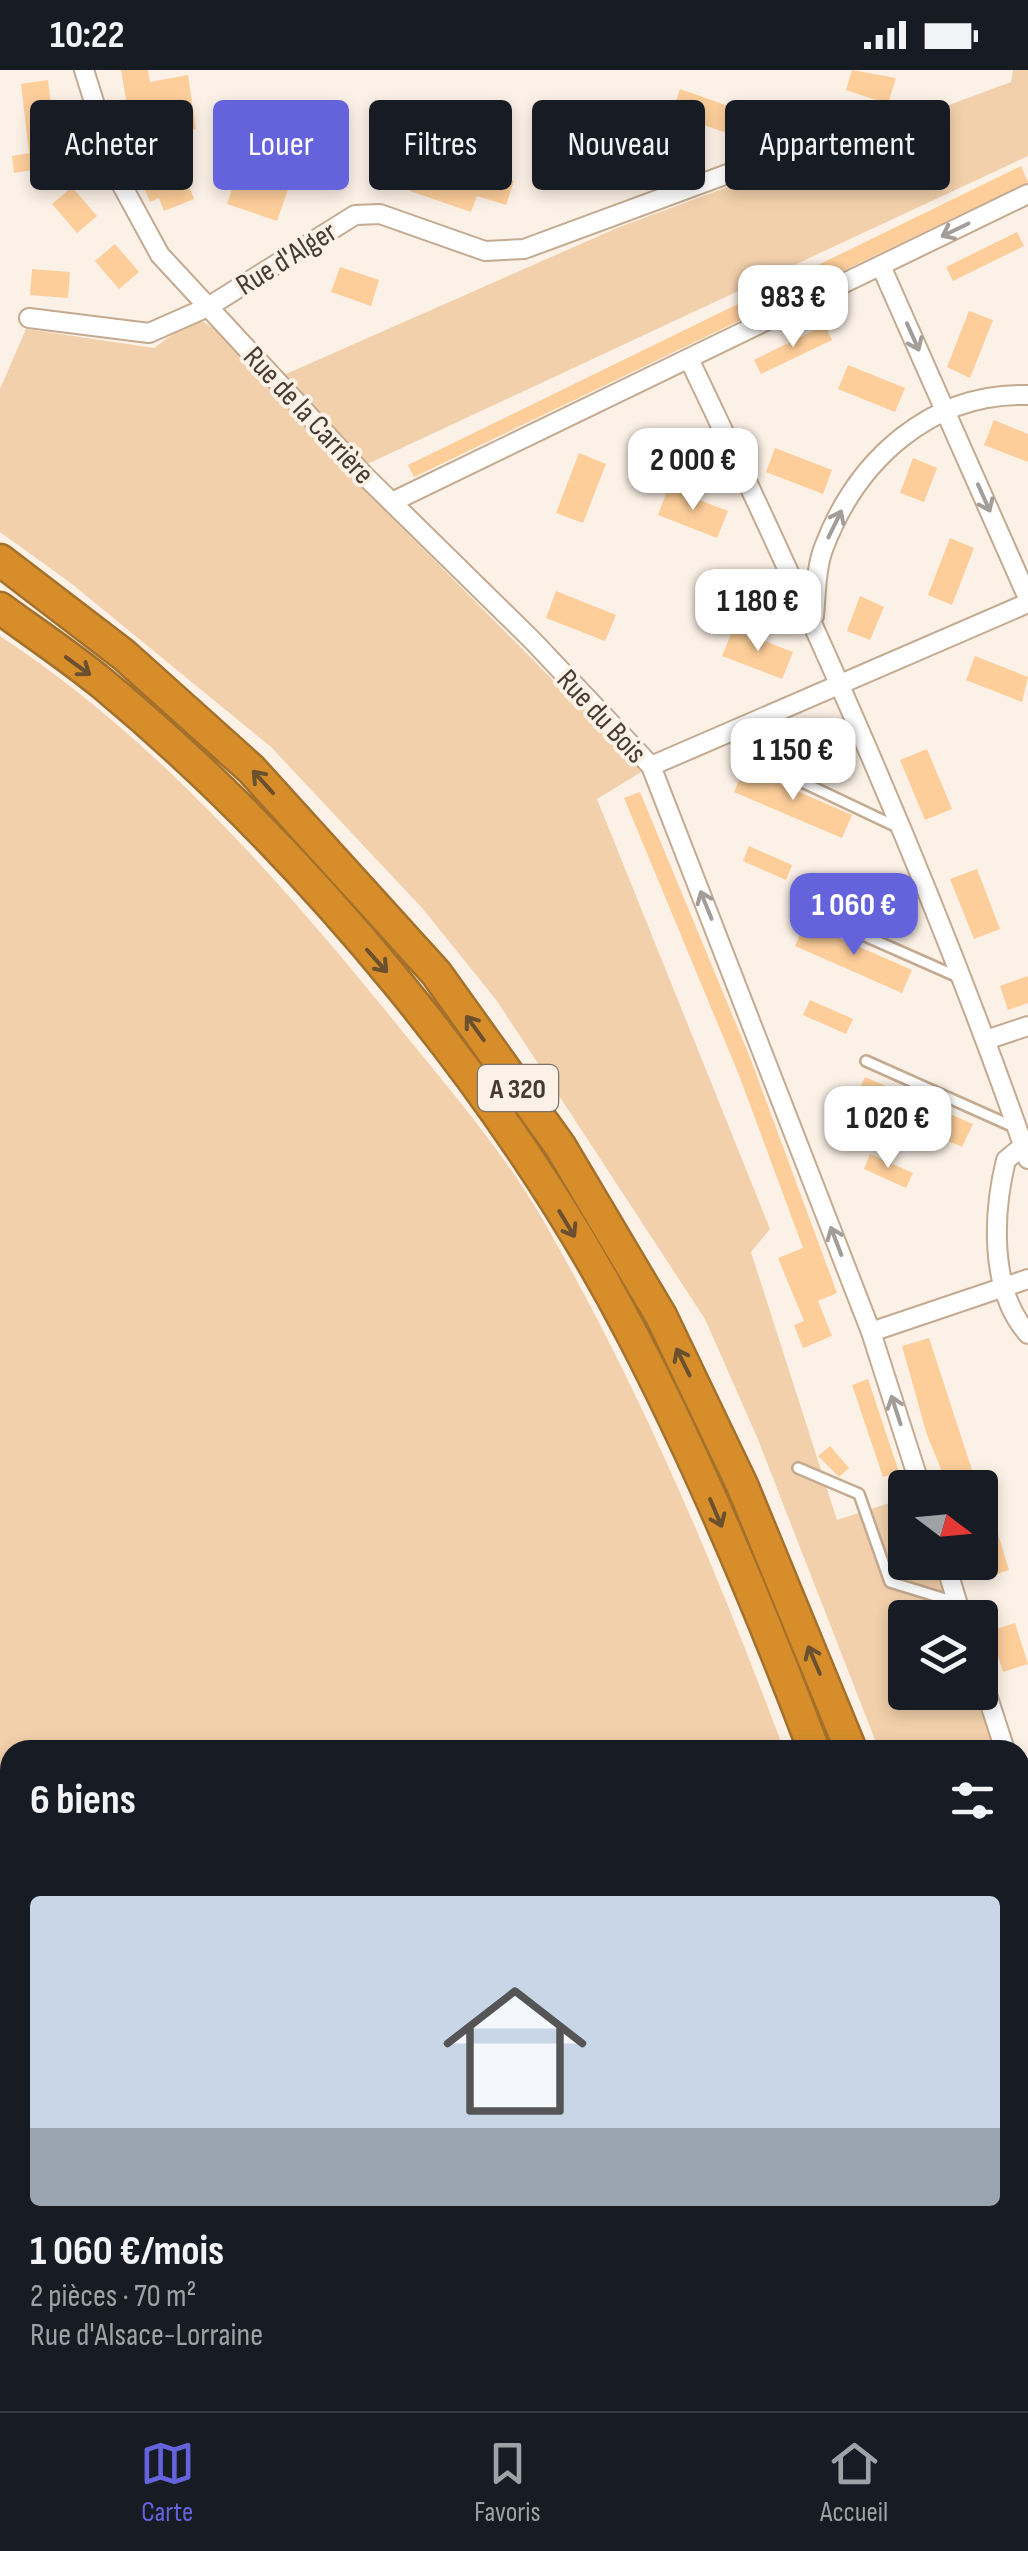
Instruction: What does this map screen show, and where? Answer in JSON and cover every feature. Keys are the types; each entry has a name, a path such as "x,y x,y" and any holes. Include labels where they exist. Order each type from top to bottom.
{"highway":[{"name":"A 320","path":"0,560 124,656 251,769 436,973 538,1115 661,1316 742,1484 847,1740"},
{"name":"A 320","path":"0,608 103,684 226,796 408,996 531,1163 632,1334 710,1498 810,1740"}],"street":[{"name":"Rue de la Carrière","path":"84,70 118,178 160,255 392,502"},
{"name":"Rue d'Alger","path":"29,318 148,333 208,307 355,215 380,214 485,251 524,249 725,175"},
{"path":"392,502 1028,194"},
{"path":"650,766 1028,600 881,266"},
{"path":"690,358 814,618 986,1040 1024,1144 1006,1160 1000,1185 997,1240 1004,1288 1028,1334"},
{"path":"814,618 822,550 853,488 890,444 946,409 992,394 1028,395"},
{"name":"Rue du Bois","path":"392,502 650,766 871,1332 915,1470"},
{"path":"986,1040 1028,1026"},
{"path":"871,1332 1028,1279"},
{"path":"991,1710 1001,1740"}],"lane":[{"path":"764,764 899,828"},
{"path":"806,910 961,978"},
{"path":"866,1061 1024,1144"},
{"path":"798,1468 860,1494 890,1582 935,1600"}],"shaded area":[{"path":"1013,70 1028,70 1028,156 348,473 643,771 597,799 770,1229 751,1252 837,1520 888,1504 888,1580 942,1580 949,1600 888,1600 888,1710 982,1710 991,1740 875,1740 757,1437 705,1319 497,1001 423,909 271,747 72,584 0,532 0,389 26,329 154,348 196,317 286,374 617,228 725,188 950,190 950,105 1011,82"},
{"path":"0,636 113,721 216,818 358,977 512,1171 578,1284 644,1414 731,1614 780,1740 0,1740"}],"building":[{"path":"121,70 148,70 150,82 188,75 192,100 126,100"},
{"path":"852,70 896,78 889,100 846,90"},
{"path":"48,80 50,100 30,100 29,153 21,84"},
{"path":"680,89 725,105 725,132 705,125 705,100 676,100"},
{"path":"30,153 30,170 14,173 12,156"},
{"path":"1021,166 1028,182 414,477 408,465"},
{"path":"68,190 75,190 97,216 77,233 52,204"},
{"path":"145,190 191,190 194,199 164,211 159,198 150,202"},
{"path":"232,190 288,190 277,221 227,204"},
{"path":"511,190 506,205 477,196 471,212 410,191"},
{"path":"1017,232 1024,246 953,281 946,267"},
{"path":"115,244 139,272 119,289 95,261"},
{"path":"340,267 379,280 371,306 331,292"},
{"path":"32,269 70,272 68,298 30,295"},
{"path":"969,311 993,320 970,378 947,367"},
{"path":"825,325 832,340 761,374 754,360"},
{"path":"848,365 905,388 895,412 838,389"},
{"path":"994,420 1028,434 1028,462 984,445"},
{"path":"775,448 832,470 823,494 766,472"},
{"path":"579,453 606,464 583,523 556,513"},
{"path":"913,458 937,468 924,502 900,493"},
{"path":"668,488 728,511 717,538 658,515"},
{"path":"950,538 974,548 952,605 928,595"},
{"path":"710,569 747,583 741,599 704,584"},
{"path":"556,591 616,615 605,641 546,618"},
{"path":"860,596 884,607 870,640 847,631"},
{"path":"733,629 793,652 782,679 722,656"},
{"path":"975,656 1028,677 1022,702 966,680"},
{"path":"927,749 952,809 925,820 900,760"},
{"path":"744,768 852,815 842,838 734,792"},
{"path":"640,792 751,1060 837,1293 818,1301 832,1336 803,1348 794,1325 804,1321 778,1258 803,1248 739,1075 624,798"},
{"path":"749,846 792,865 786,880 743,861"},
{"path":"977,869 1000,929 974,939 950,879"},
{"path":"805,923 912,970 902,993 795,946"},
{"path":"1028,976 1028,1003 1008,1010 1000,986"},
{"path":"810,1000 853,1019 846,1034 803,1015"},
{"path":"865,1077 973,1124 962,1147 855,1100"},
{"path":"870,1154 913,1173 906,1188 864,1169"},
{"path":"929,1338 972,1470 941,1470 927,1435 902,1346"},
{"path":"868,1379 898,1470 888,1470 888,1475 883,1477 852,1385"},
{"path":"830,1446 849,1468 839,1477 818,1456"},
{"path":"998,1534 1009,1570 998,1574"},
{"path":"1015,1623 1028,1664 1003,1672 998,1656 998,1628"}]}
